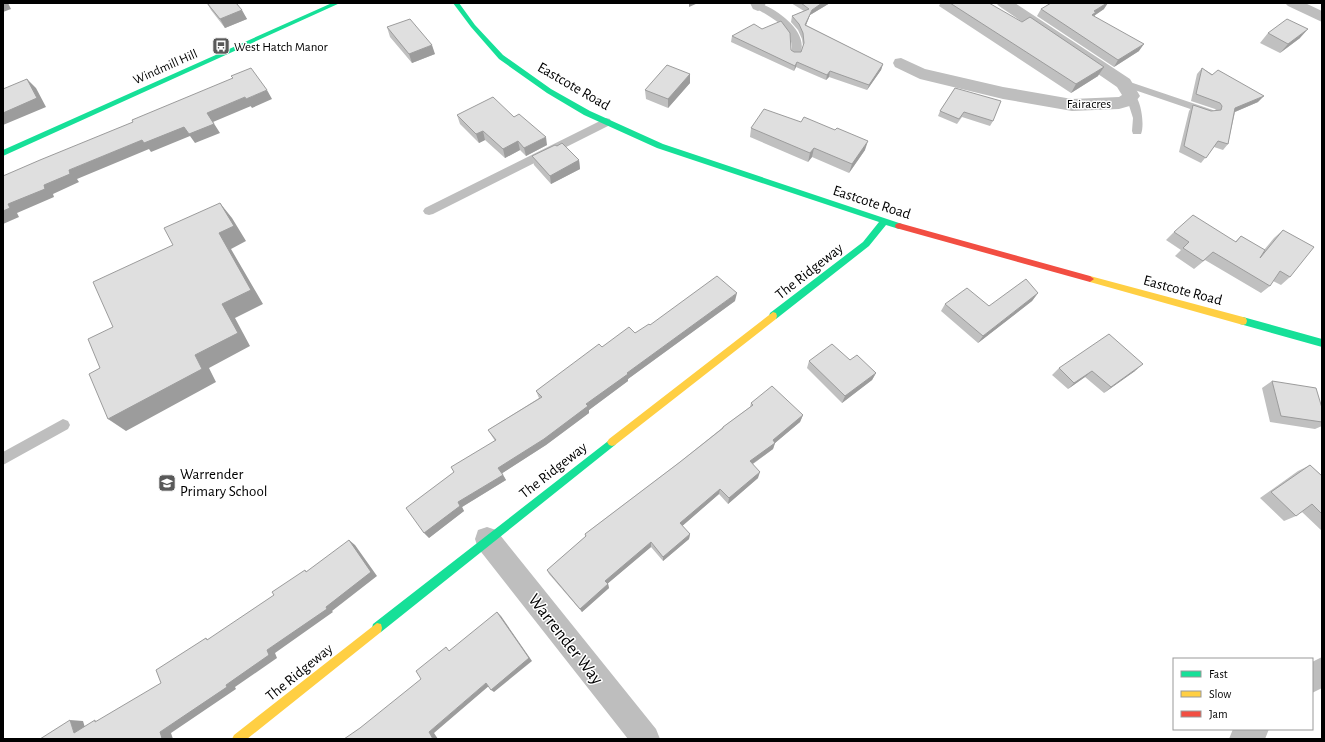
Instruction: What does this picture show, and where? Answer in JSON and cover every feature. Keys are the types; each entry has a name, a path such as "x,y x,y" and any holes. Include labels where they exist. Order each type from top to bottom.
{"street":[{"name":"Windmill Hill","path":"3,153 337,3"},
{"name":"Eastcote Road","path":"456,3 500,58 549,91 587,113 660,146 884,222 1322,343"},
{"path":"1293,3 1322,16"},
{"name":"Fairacres","path":"901,64 920,73 1003,93 1072,104 1119,103 1127,100 1127,90 1012,5"},
{"name":"The Ridgeway","path":"238,739 487,539 866,244 884,222"},
{"name":"Warrender Way","path":"487,539 646,739"},
{"path":"1313,678 1322,671"},
{"path":"1243,739 1254,730"}],"lane":[{"path":"758,5 778,18 792,30 798,44 796,54"},
{"path":"1127,90 1211,113"},
{"path":"1127,90 1138,118 1137,131"},
{"path":"429,211 606,122"},
{"path":"3,459 63,425"}],"building":[{"path":"207,3 236,3 242,10 220,19"},
{"path":"801,3 822,3 812,10 805,25 883,64 869,85 830,71 827,75 797,62 795,66 732,36 754,24 762,29 781,21 790,33 791,50 794,52 801,52 804,43 803,33 799,24 792,16 809,9"},
{"path":"950,3 989,3 1022,22 1030,17 1104,67 1076,84"},
{"path":"1051,3 1107,3 1094,11 1096,12 1092,15 1144,44 1118,60 1041,9"},
{"path":"410,19 432,45 409,54 387,27"},
{"path":"1287,19 1308,29 1288,44 1268,33"},
{"path":"667,65 690,74 668,99 645,90"},
{"path":"251,68 267,90 246,99 245,97 207,113 214,124 189,134 184,127 144,143 142,140 69,170 70,174 44,185 45,189 8,204 10,208 3,211 3,176 133,122 132,120 233,78 231,76"},
{"path":"1202,68 1212,75 1218,70 1264,96 1235,108 1228,144 1218,141 1206,158 1184,146 1193,105 1211,111 1221,110 1222,106 1220,103 1196,94"},
{"path":"27,79 37,98 3,113 3,89"},
{"path":"955,88 1001,101 993,121 964,112 959,119 940,111"},
{"path":"493,97 514,117 519,114 546,137 524,148 518,141 503,149 483,131 476,134 457,115"},
{"path":"764,109 801,122 804,117 835,130 837,128 868,141 852,164 814,148 810,153 751,128"},
{"path":"562,143 579,160 550,176 532,156"},
{"path":"220,203 234,226 219,233 251,290 222,304 238,333 195,355 202,369 108,419 89,374 100,368 88,339 113,327 93,282 173,245 164,228"},
{"path":"1193,215 1236,242 1241,236 1265,250 1260,258 1283,230 1314,247 1290,277 1280,271 1270,286 1213,252 1203,261 1183,248 1189,242 1174,232"},
{"path":"717,276 737,293 586,404 588,406 544,439 498,468 503,475 458,502 460,506 424,533 406,508 454,472 451,467 496,440 488,430 542,397 536,391 599,344 602,347 629,327 635,333 649,324 650,325"},
{"path":"1026,279 1038,293 983,336 945,304 967,288 989,306"},
{"path":"1109,334 1143,364 1111,387 1092,371 1074,383 1059,368"},
{"path":"832,344 850,360 857,355 876,373 845,396 809,361"},
{"path":"1272,381 1316,388 1322,408 1322,422 1281,416"},
{"path":"772,386 803,415 773,440 775,443 750,461 760,472 729,498 720,489 680,523 690,534 663,557 651,542 605,581 608,584 580,609 547,570 586,536 585,534 753,405 751,403"},
{"path":"1310,465 1322,476 1322,514 1312,504 1296,516 1271,492"},
{"path":"349,540 371,572 326,607 327,609 267,650 269,655 226,685 227,687 160,732 162,738 40,739 70,720 74,733 161,683 156,670 206,638 207,640 274,595 272,592 305,570 306,572"},
{"path":"497,612 529,658 491,690 486,683 429,732 433,739 344,739 421,679 416,671 446,647 449,651"}],"traffic: fast":[{"path":"3,153 337,3"},
{"path":"456,3 473,26 501,57 549,91 587,113 660,146 899,226"},
{"path":"773,316 866,244 884,222"},
{"path":"1243,321 1322,343"},
{"path":"377,628 612,442"}],"traffic: slow":[{"path":"1090,279 1243,321"},
{"path":"612,442 773,316"},
{"path":"238,739 377,628"}],"traffic: jam":[{"path":"899,226 1090,279"}],"place":[{"name":"West Hatch Manor","path":"221,46"},
{"name":"Warrender Primary School","path":"167,483"}]}
